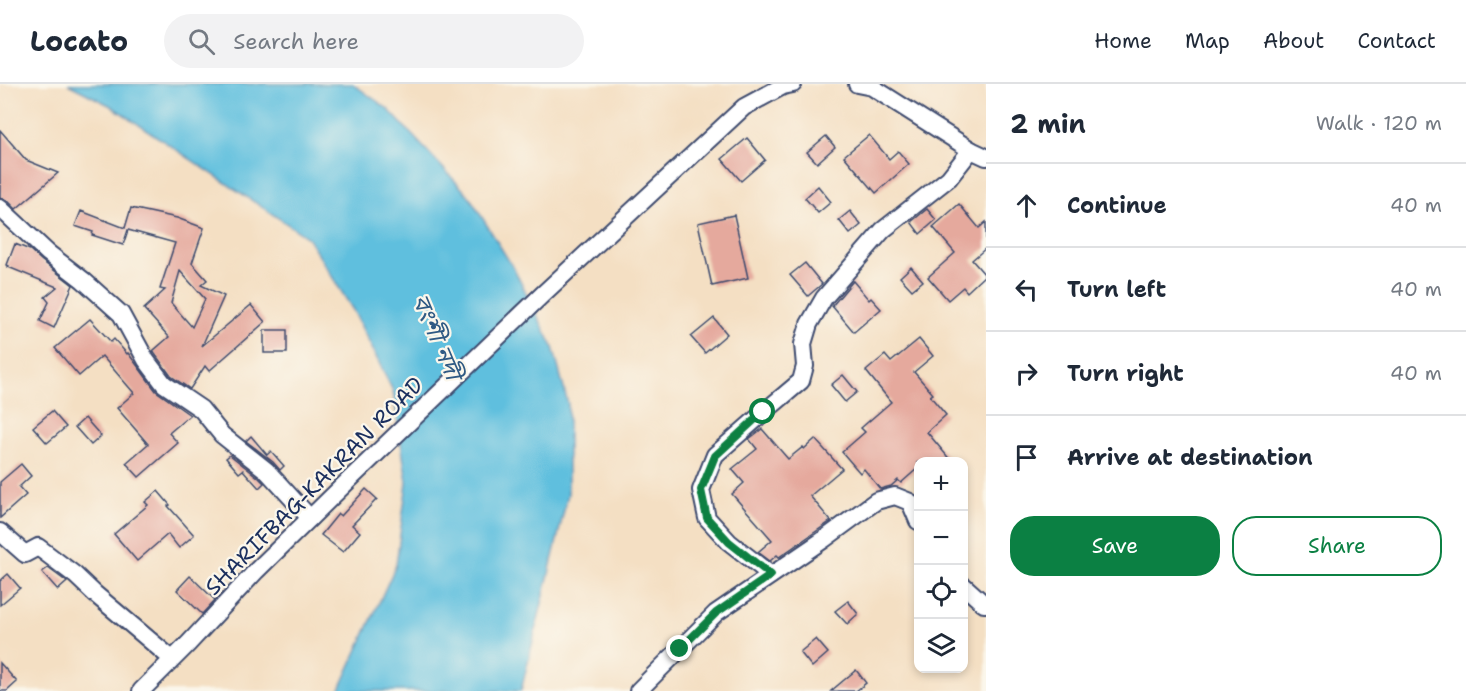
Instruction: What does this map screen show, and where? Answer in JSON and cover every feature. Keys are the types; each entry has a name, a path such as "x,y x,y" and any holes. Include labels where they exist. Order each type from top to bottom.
{"street":[{"name":"SHARIFBAG-KAKRAN ROAD","path":"141,691 256,571 350,478 544,293 744,107 783,86 793,84"},
{"path":"771,575 729,542 707,518 701,490 715,456 801,381 805,366 803,344 809,324 824,298 883,230 978,153 872,87 857,84"},
{"path":"0,208 48,253 84,280 121,314 146,360 164,384 201,409 222,435 266,470 310,518"},
{"path":"638,691 716,613 876,501 895,496 910,502 914,512"},
{"path":"0,532 25,554 38,547 75,575 172,659"},
{"path":"968,590 986,604"}],"water":[{"name":"বংশী নদী","path":"68,84 353,84 388,109 469,196 514,269 553,347 568,404 568,494 521,691 339,691 396,565 407,482 393,391 353,310 308,238 111,106"}],"building":[{"path":"0,130 26,160 58,173 16,209 7,200 0,198"},
{"path":"869,135 889,159 898,151 909,164 876,193 844,156"},
{"path":"826,136 835,147 817,163 807,152"},
{"path":"747,138 765,160 741,181 722,159"},
{"path":"818,186 831,202 818,213 805,198"},
{"path":"959,204 979,228 986,222 986,248 972,260 985,275 967,292 963,287 948,300 928,277 955,253 933,227"},
{"path":"131,208 177,218 204,228 192,263 207,280 201,285 224,296 202,346 251,305 265,322 209,371 205,366 190,389 171,376 153,351 169,337 144,309 165,290 160,289 175,243 128,230 123,245 92,235 93,232 75,226 81,211 125,228","holes":["180,271 205,299 192,327 171,303"]},
{"path":"927,209 936,220 920,234 911,222"},
{"path":"850,211 861,225 850,234 839,220"},
{"path":"734,215 748,278 712,286 698,223"},
{"path":"15,244 30,250 73,285 54,328 40,321 49,302 45,297 57,287 8,267"},
{"path":"805,263 822,284 808,296 790,275"},
{"path":"911,267 923,281 912,290 900,277"},
{"path":"853,281 869,300 871,298 881,309 854,332 832,306"},
{"path":"714,318 727,334 705,353 691,337"},
{"path":"90,319 111,342 114,339 128,353 156,391 190,415 169,433 178,443 139,477 126,463 148,444 117,408 134,393 102,356 79,376 55,348"},
{"path":"264,330 287,330 287,353 264,353"},
{"path":"919,339 933,356 914,372 933,394 930,396 946,415 927,432 948,457 914,457 914,472 901,483 898,480 891,486 880,489 864,469 860,473 842,452 865,432 861,428 891,402 866,371 885,355 891,362"},
{"path":"843,375 857,392 845,402 831,385"},
{"path":"52,411 66,427 47,443 33,427"},
{"path":"85,418 101,436 91,445 75,427"},
{"path":"762,429 788,459 815,439 842,469 810,496 831,521 770,561 758,552 772,540 732,494 744,483 732,469 757,449 749,439"},
{"path":"251,436 267,455 271,451 284,466 280,470 246,441"},
{"path":"230,455 264,483 259,488 243,470 239,473 226,458"},
{"path":"21,464 31,476 19,487 26,495 0,518 0,482"},
{"path":"366,489 377,499 352,525 360,532 343,552 321,535 338,514 341,516"},
{"path":"158,491 194,535 179,548 168,534 137,561 114,534 148,505 145,502"},
{"path":"48,568 67,582 58,590 42,572"},
{"path":"8,574 20,588 0,605 0,581"},
{"path":"190,576 215,600 202,614 177,590"},
{"path":"848,601 858,614 847,624 835,611"},
{"path":"816,639 828,653 812,667 800,652"},
{"path":"0,663 17,682 7,691 0,691"},
{"path":"856,670 866,683 856,691 831,691"}],"route":[{"path":"680,649 716,613 771,575 729,542 707,518 701,490 715,456 763,412"}]}
